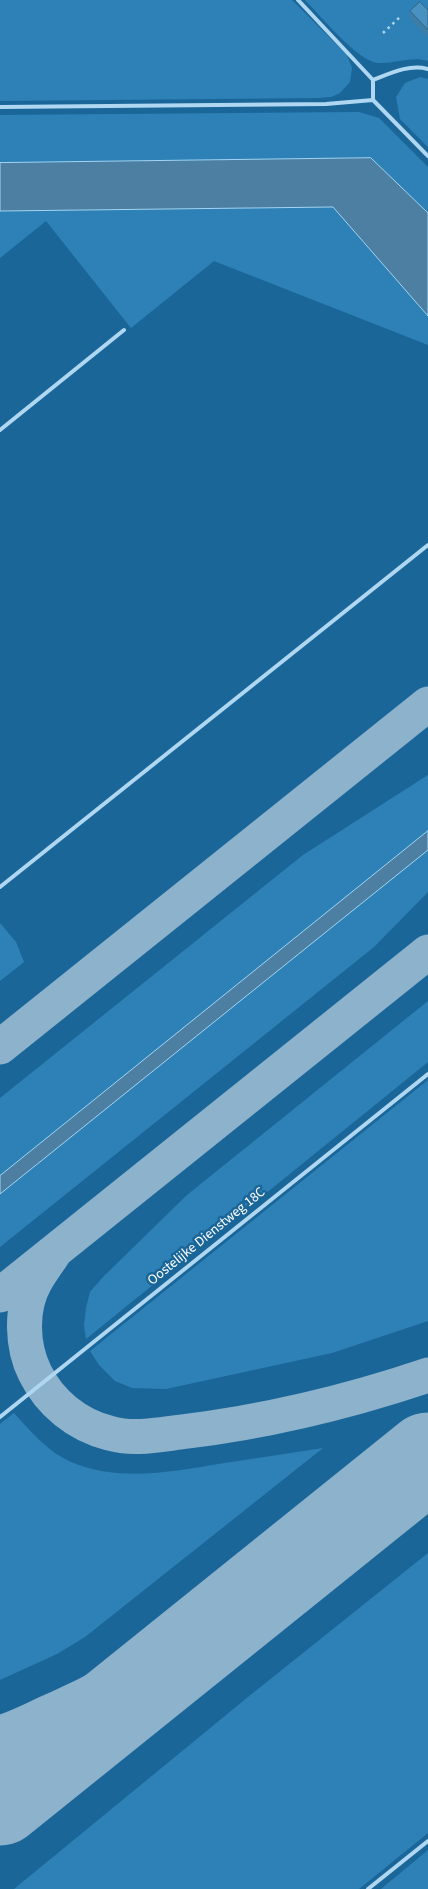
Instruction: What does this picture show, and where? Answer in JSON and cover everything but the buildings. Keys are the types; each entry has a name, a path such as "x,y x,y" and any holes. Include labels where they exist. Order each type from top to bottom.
{"lane":[{"path":"298,0 373,80 373,100 428,156"},
{"path":"373,80 399,69 420,67 428,69"},
{"path":"0,107 326,104 373,100"},
{"path":"0,430 124,330"},
{"path":"0,887 428,545"},
{"name":"Oostelijke Dienstweg 18C","path":"0,1417 428,1074"},
{"path":"368,1889 428,1841"}],"path":[{"path":"383,33 401,16"}],"shaded area":[{"path":"0,0 292,0 347,55 352,68 350,82 340,93 331,97 319,98 0,101"},
{"path":"305,0 428,0 428,61 416,59 378,63 370,61 350,47"},
{"path":"420,77 428,79 428,147 400,119 396,97 405,83"},
{"path":"359,112 379,118 428,167 428,213 371,158 0,163 0,115"},
{"path":"371,158 428,213 428,316 333,207 0,211 0,163"},
{"path":"333,207 428,316 428,345 214,261 131,328 46,221 0,258 0,211"},
{"path":"428,775 428,892 374,947 0,1247 0,1098 303,855"},
{"path":"428,831 428,850 0,1194 0,1176"},
{"path":"0,923 16,942 24,962 0,981"},
{"path":"428,1001 428,1062 86,1339 84,1325 90,1292 103,1277 187,1195"},
{"path":"428,1080 428,1321 332,1353 166,1389 132,1388 115,1381 99,1365 90,1351"},
{"path":"14,1413 40,1440 63,1458 90,1468 109,1472 128,1474 167,1472 323,1448 85,1637 57,1654 0,1680 0,1424"},
{"path":"428,1553 428,1833 359,1889 14,1889 248,1697"},
{"path":"428,1850 428,1889 381,1889"}],"taxiway":[{"path":"0,1047 428,704"},
{"path":"0,1295 428,952"},
{"path":"56,1250 30,1293 24,1328 27,1352 35,1373 48,1394 75,1418 97,1429 118,1435 145,1436 243,1423 337,1402 428,1375"},
{"path":"0,1733 85,1695 142,1665 278,1578"}],"runway":[{"path":"0,1801 428,1457"}]}
